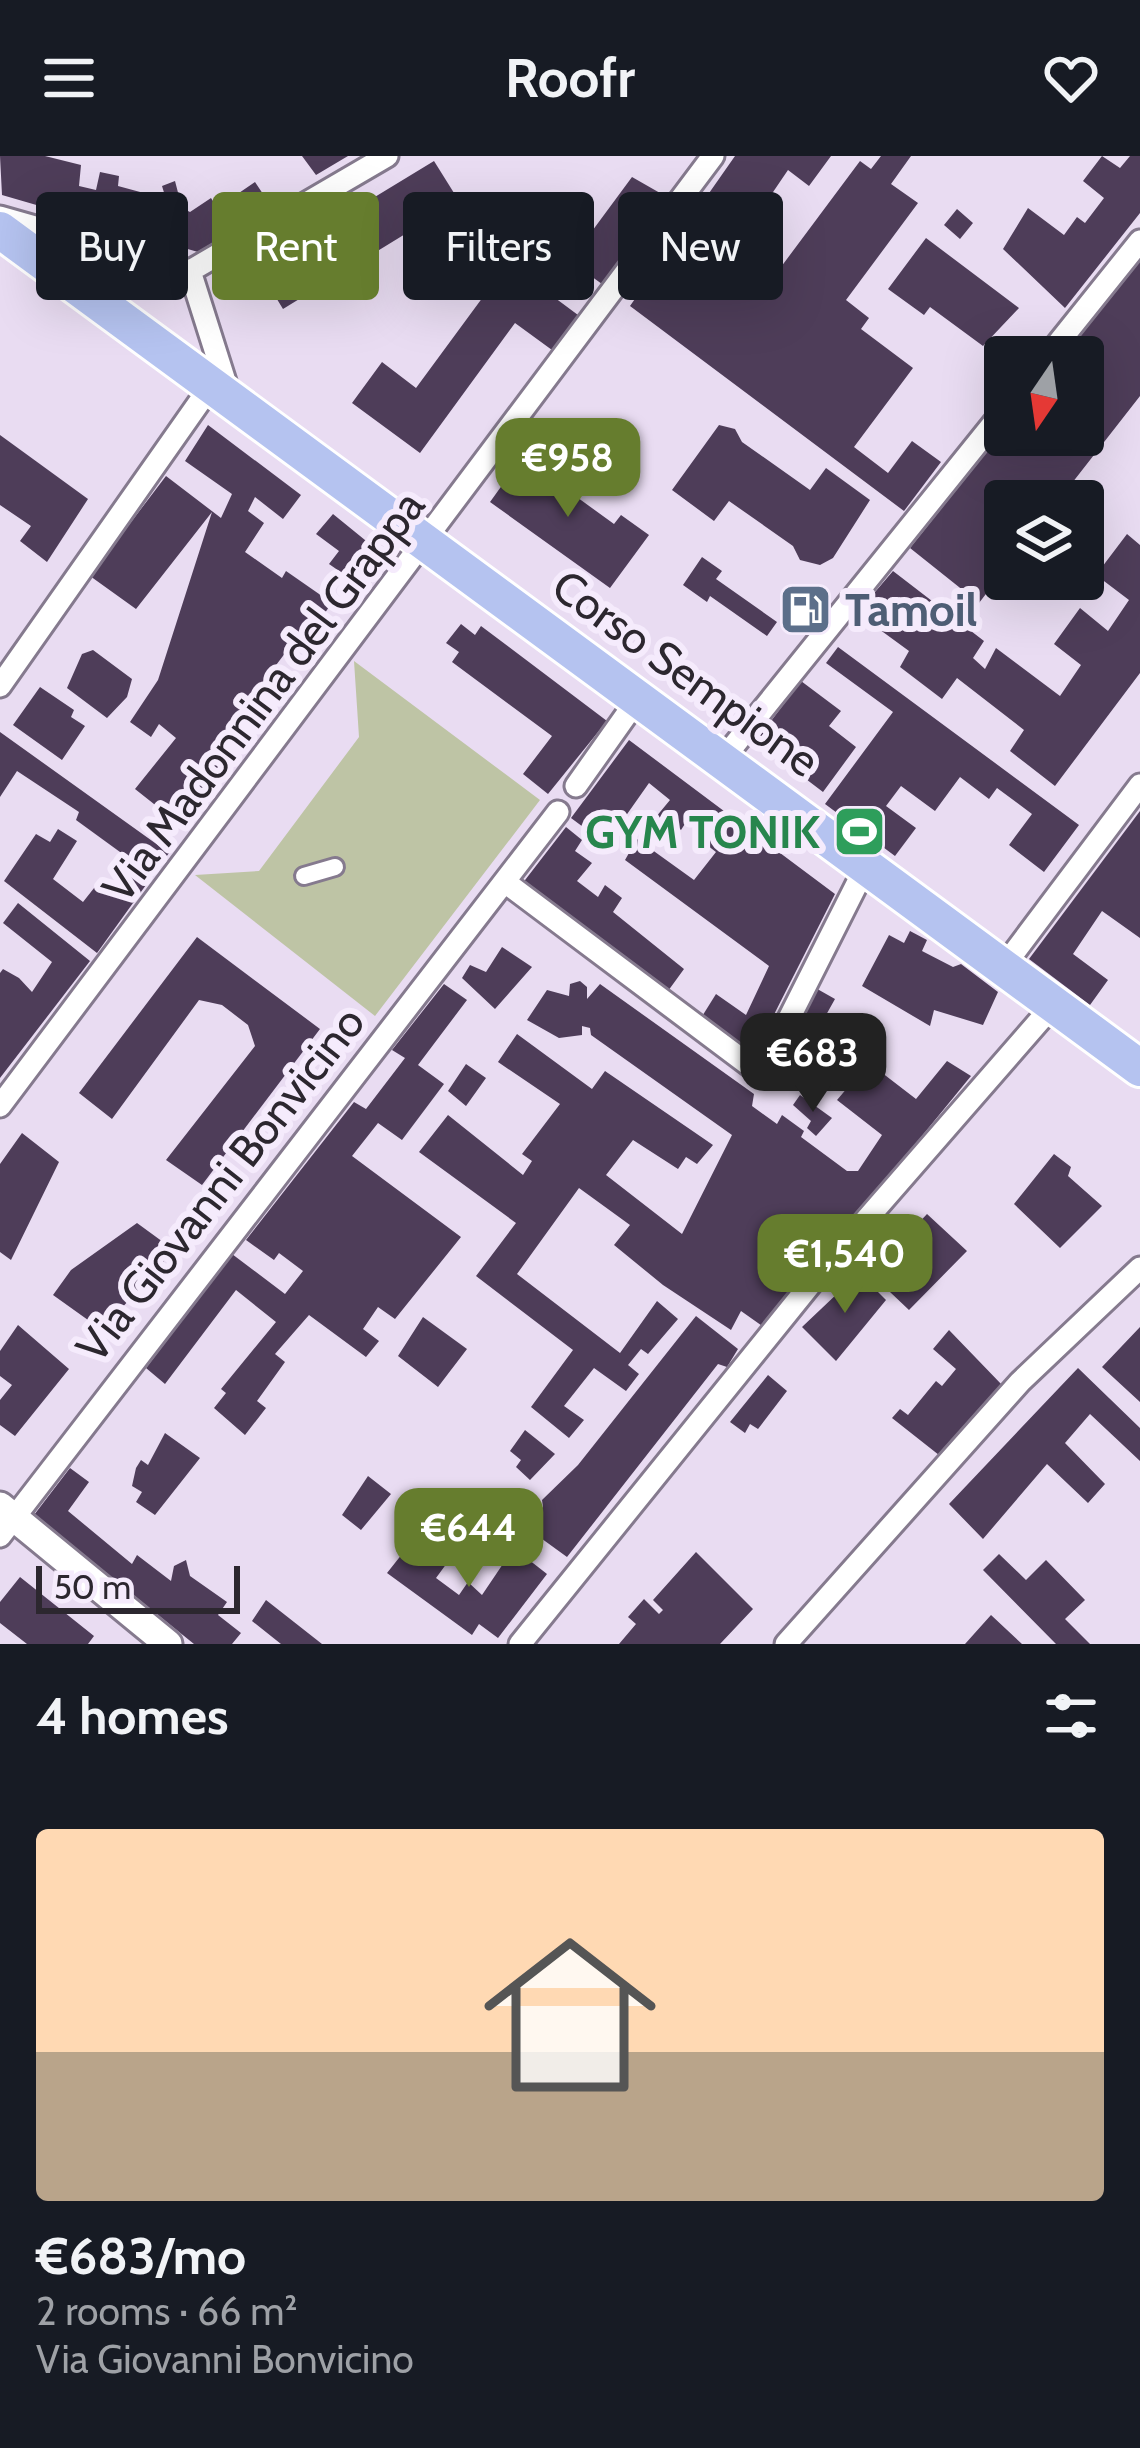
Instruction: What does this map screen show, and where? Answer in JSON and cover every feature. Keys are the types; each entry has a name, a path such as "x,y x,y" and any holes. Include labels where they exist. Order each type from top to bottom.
{"main road":[{"name":"Corso Sempione","path":"0,230 221,396 868,864 1140,1069"}],"street":[{"path":"0,217 190,271 387,156"},
{"name":"Via Madonnina del Grappa","path":"0,1106 713,156"},
{"path":"1064,336 1140,241"},
{"path":"0,686 221,396 190,271"},
{"path":"723,759 984,435"},
{"path":"576,786 639,698"},
{"path":"1004,966 1140,785"},
{"name":"Via Giovanni Bonvicino","path":"5,1520 557,812"},
{"path":"505,882 761,1074 868,864"},
{"path":"304,876 335,867"},
{"path":"520,1644 818,1275 1055,1004"},
{"path":"786,1644 1020,1382 1140,1268"},
{"path":"5,1520 168,1644"}],"green space":[{"path":"354,661 540,800 375,1016 195,875 259,871 359,737"}],"building":[{"path":"0,156 45,156 81,165 79,186 96,190 100,172 119,176 118,186 140,192 36,192 36,205 2,195"},
{"path":"302,156 348,156 316,175"},
{"path":"735,156 831,156 809,186 788,170 773,192 710,192"},
{"path":"881,156 911,156 891,184 918,203 846,300 869,318 861,329 913,368 854,447 888,473 912,441 941,462 904,511 630,306 634,300 783,300 783,264 860,161 871,169"},
{"path":"1102,156 1120,168 1130,156 1140,156 1140,213 1065,308 1003,249 1028,208 1064,235 1077,217 1085,223 1104,198 1083,181"},
{"path":"434,161 453,192 403,192 403,235 379,250 379,194"},
{"path":"632,177 658,192 621,192"},
{"path":"175,181 178,192 164,192 162,186"},
{"path":"255,182 262,192 240,192"},
{"path":"618,196 618,263 602,284 594,278 594,228"},
{"path":"211,198 212,243 198,252 188,249 188,211"},
{"path":"957,209 973,223 960,239 944,225"},
{"path":"926,238 1019,308 992,336 984,336 983,346 930,307 924,315 888,289"},
{"path":"1140,258 1140,396 1104,442 1104,336 1079,336"},
{"path":"278,300 298,300 283,309"},
{"path":"481,300 558,300 578,315 552,350 515,323 420,453 352,403 382,362 416,388"},
{"path":"208,425 301,495 283,519 255,497 248,511 264,523 245,552 282,578 286,571 332,603 301,646 295,640 255,693 271,702 185,817 164,802 159,808 135,789 176,738 159,724 151,737 130,722 158,680 212,512 136,609 90,576 166,476 221,518 232,494 185,461"},
{"path":"719,425 735,429 742,442 810,490 826,468 870,500 833,558 820,565 800,560 793,546 729,501 714,521 672,490"},
{"path":"0,435 88,499 47,562 20,541 31,526 0,505"},
{"path":"531,445 554,462 545,474 614,524 621,515 649,535 610,588 490,502"},
{"path":"984,455 1093,456 1074,480 984,480 984,596 979,603 910,548"},
{"path":"333,514 392,562 365,589 329,564 339,551 316,534"},
{"path":"1127,534 1140,545 1140,673 1055,786 1010,751 1024,730 957,678 942,699 900,667 909,651 857,613 893,571 984,641 973,658 985,669 996,648 1060,696 1081,665 1054,644 1080,608 1108,631 1129,600 1104,581 1104,564"},
{"path":"702,557 722,571 716,579 777,622 767,636 710,596 707,602 683,585"},
{"path":"461,624 475,635 481,626 607,721 548,794 523,774 552,736 452,662 459,652 446,643"},
{"path":"838,647 1079,825 1044,872 1009,845 1032,814 997,788 989,799 960,777 935,811 901,786 886,806 916,828 895,856 825,804 893,712 826,663"},
{"path":"93,650 132,679 127,697 107,718 67,688 82,654"},
{"path":"801,681 841,711 829,726 856,747 823,792 756,741"},
{"path":"40,687 74,710 71,717 85,726 62,760 13,725"},
{"path":"0,732 169,853 97,953 4,881 36,834 50,842 58,829 77,841 53,879 83,902 98,883 109,889 131,860 76,820 79,812 17,771 0,797"},
{"path":"629,740 835,894 753,1056 701,1018 716,994 746,1015 769,966 625,860 637,839 694,880 716,852 703,842 712,831 690,816 681,830 671,820 659,839 646,829 670,800 649,783 606,844 571,818"},
{"path":"1140,811 1140,938 1102,911 1073,954 1108,980 1090,1005 1029,959"},
{"path":"566,827 582,840 575,851 592,863 577,881 598,897 605,885 622,898 613,912 684,969 668,991 522,884"},
{"path":"18,903 90,961 0,1078 0,973 3,969 19,978 32,992 52,962 3,923"},
{"path":"910,931 927,940 922,951 953,967 961,964 998,992 983,1025 934,1010 930,1026 862,986 889,935 904,943"},
{"path":"197,937 320,1029 202,1185 166,1160 255,1046 248,1025 222,1005 199,1000 112,1119 79,1093"},
{"path":"502,947 532,967 495,1009 462,978 470,965 486,972"},
{"path":"580,981 587,987 587,999 600,984 754,1094 752,1106 777,1124 782,1115 804,1131 801,1137 847,1171 858,1171 882,1135 837,1100 854,1080 789,1032 812,986 835,999 821,1024 878,1062 877,1069 916,1099 947,1061 971,1076 765,1328 741,1311 731,1330 663,1285 614,1245 630,1225 579,1188 517,1274 620,1353 657,1301 678,1319 648,1354 641,1349 628,1365 639,1374 626,1391 594,1368 564,1406 584,1420 569,1438 531,1407 573,1350 476,1276 516,1223 419,1152 448,1115 523,1175 532,1161 522,1154 560,1104 498,1062 517,1034 592,1089 605,1071 713,1145 697,1164 686,1157 678,1169 633,1140 606,1175 682,1234 732,1135 591,1035 590,1028 582,1026 582,1035 559,1038 527,1020 547,990 569,996 570,984"},
{"path":"444,984 467,1000 418,1065 444,1084 402,1140 378,1123 352,1156 461,1237 395,1319 378,1307 363,1329 379,1341 366,1357 309,1315 275,1354 285,1362 257,1401 266,1408 245,1435 214,1408 226,1393 221,1389 276,1322 236,1290 165,1384 146,1368 232,1254 285,1294 303,1271 279,1253 274,1260 246,1240 354,1102 366,1109 405,1058 392,1050"},
{"path":"466,1064 486,1078 466,1106 448,1091"},
{"path":"800,1095 832,1118 816,1136 807,1128 811,1121 793,1105"},
{"path":"22,1133 59,1162 11,1260 0,1252 0,1164"},
{"path":"1054,1154 1071,1167 1068,1176 1102,1206 1060,1248 1014,1204"},
{"path":"927,1214 967,1251 909,1310 871,1274"},
{"path":"137,1223 174,1250 102,1330 53,1295 71,1270"},
{"path":"859,1273 886,1300 836,1361 802,1327"},
{"path":"696,1316 738,1349 727,1367 718,1364 567,1557 527,1528 543,1507 542,1500 578,1465"},
{"path":"423,1317 467,1349 438,1387 398,1356"},
{"path":"18,1325 69,1369 15,1436 0,1425 0,1400 12,1385 0,1376 0,1351"},
{"path":"1140,1327 1140,1402 1102,1367"},
{"path":"949,1330 1003,1386 944,1459 892,1418 900,1409 908,1415 936,1381 942,1386 956,1369 933,1349"},
{"path":"1078,1368 1140,1428 1140,1461 1090,1414 1065,1443 1105,1484 1088,1503 1047,1464 983,1539 949,1504"},
{"path":"768,1375 787,1391 758,1429 750,1424 745,1433 730,1422"},
{"path":"525,1430 555,1454 530,1480 516,1467 521,1460 510,1451"},
{"path":"165,1433 200,1458 155,1515 136,1502 142,1492 132,1486 136,1468 141,1460 148,1465"},
{"path":"70,1468 89,1482 68,1511 132,1564 137,1555 171,1581 174,1566 186,1560 190,1576 227,1602 218,1615 241,1633 232,1644 194,1644 34,1515"},
{"path":"368,1476 391,1494 361,1530 342,1515"},
{"path":"414,1539 447,1563 436,1578 459,1595 468,1582 482,1595 509,1555 520,1563 524,1556 547,1574 498,1638 479,1624 472,1635 387,1573"},
{"path":"696,1552 753,1609 720,1644 619,1644 636,1624 628,1617 644,1599 659,1614 663,1610 653,1600"},
{"path":"999,1554 1026,1580 1046,1560 1085,1600 1065,1619 1090,1644 1056,1644 983,1570"},
{"path":"20,1577 94,1636 88,1644 27,1644 0,1623 0,1602"},
{"path":"266,1600 322,1644 281,1644 252,1621"},
{"path":"991,1615 1022,1644 965,1644"}],"place":[{"name":"Tamoil","path":"806,610"},
{"name":"GYM TONIK","path":"859,832"}]}
